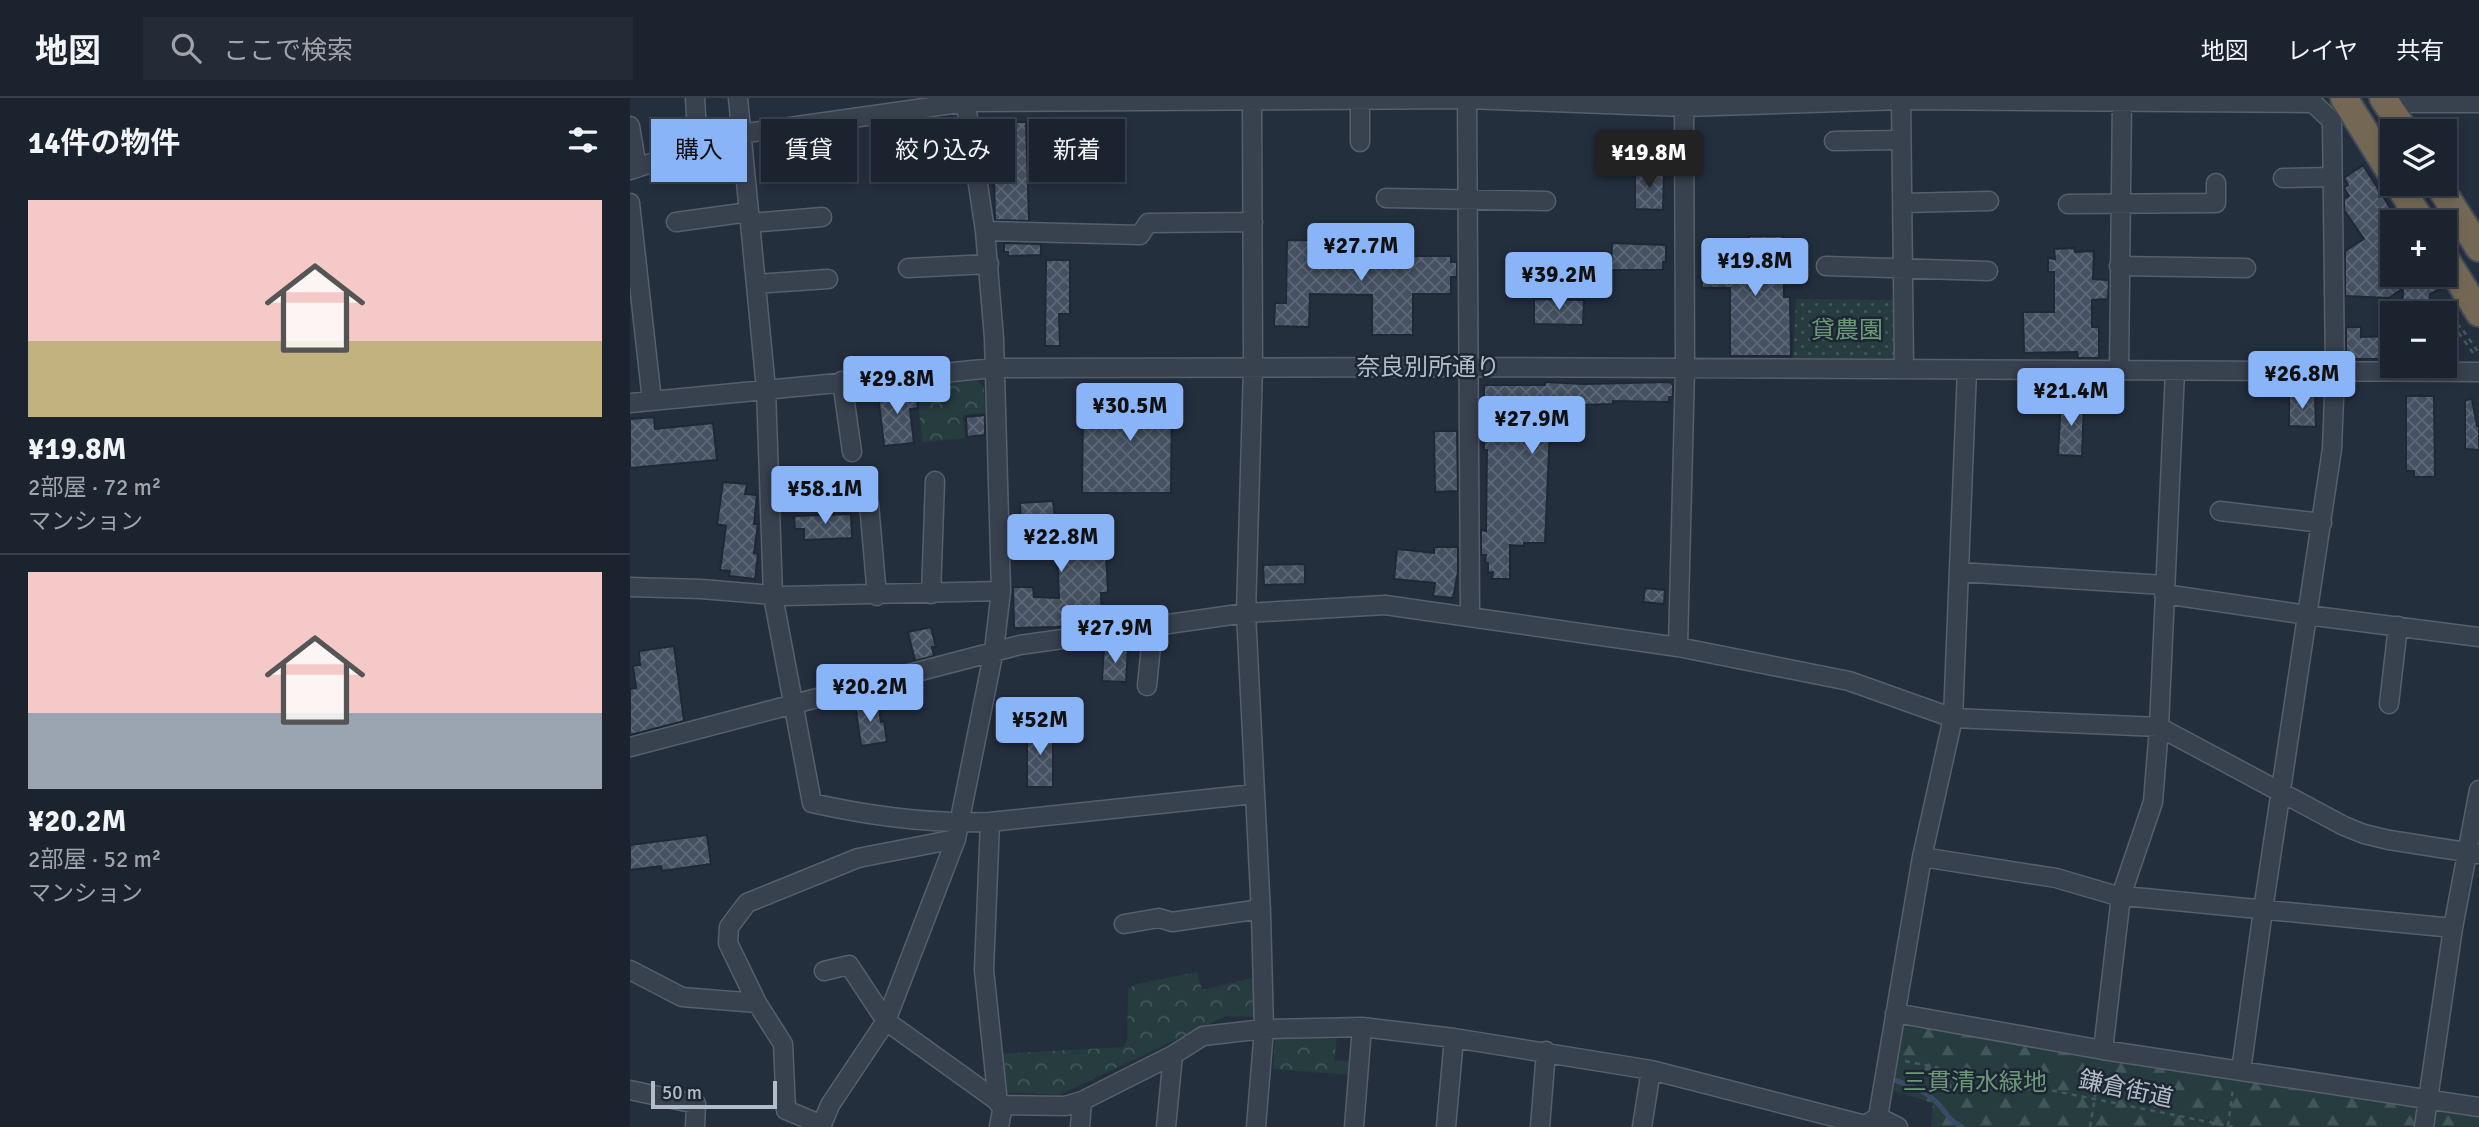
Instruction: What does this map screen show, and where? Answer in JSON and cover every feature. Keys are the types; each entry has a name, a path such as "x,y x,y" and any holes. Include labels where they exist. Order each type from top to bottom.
{"highway":[{"path":"2344,98 2380,156"},
{"path":"2385,100 2397,119"},
{"path":"2446,196 2479,248"},
{"path":"2457,277 2479,313"}],"street":[{"path":"695,98 696,119"},
{"path":"738,98 739,119"},
{"path":"1252,99 1253,367 1246,612 1261,909 1264,1029 1256,1127"},
{"path":"1360,99 1360,142"},
{"path":"747,133 965,100 1467,99 1684,102 1901,99 2314,103 2332,121 2335,371 2332,449 2238,1071"},
{"path":"1467,99 1470,616"},
{"path":"1901,99 1904,369"},
{"path":"965,100 989,264 1001,591 994,650 958,831 886,1021 830,1105 822,1126 786,1110 783,1044 758,1003 728,943 729,927 747,902 858,858 958,831 990,822 1254,794"},
{"path":"2119,370 2122,100"},
{"path":"2385,100 2474,101"},
{"path":"1678,647 1685,369 1684,102"},
{"path":"630,126 633,169 651,163"},
{"path":"1834,141 1901,140"},
{"path":"2283,178 2332,177"},
{"path":"745,182 766,389 773,596 812,803 958,831"},
{"path":"2068,204 2216,203 2216,183"},
{"path":"1385,198 1546,201"},
{"path":"1902,203 1989,201"},
{"path":"630,203 652,401"},
{"path":"676,222 822,217"},
{"path":"985,231 1140,235 1148,223 1253,222"},
{"path":"908,268 989,264"},
{"path":"1826,266 1987,271"},
{"path":"2119,266 2246,268"},
{"path":"756,285 828,279"},
{"name":"奈良別所通り","path":"630,403 994,368 1468,367 2479,372"},
{"path":"1869,1123 1888,1058 1922,857 1953,718 1967,370"},
{"path":"2103,1050 2121,896 2153,802 2159,727 2175,371"},
{"path":"842,381 852,452"},
{"path":"931,594 935,481"},
{"path":"869,504 877,596"},
{"path":"2220,511 2322,523"},
{"path":"1959,572 2164,590 2307,615 2479,637"},
{"path":"630,587 701,589 773,596 877,596 1001,591"},
{"path":"630,747 994,650 1246,612 1385,606 1678,647 1849,681 1953,718 2159,727 2344,826 2364,834 2473,853"},
{"path":"1147,686 1153,626"},
{"path":"2389,704 2398,626"},
{"path":"2424,1127 2453,928 2473,853 2479,790"},
{"path":"990,822 984,970 1000,1104 999,1127"},
{"path":"1922,857 2056,878 2121,896 2453,928"},
{"path":"1124,925 1159,918 1172,922 1261,909"},
{"path":"824,971 849,965 886,1021 1000,1104 1065,1106 1082,1101 1173,1055 1203,1036 1264,1029 1362,1027 1546,1051 1651,1070 1869,1123 1898,1127"},
{"path":"630,970 682,998 758,1003"},
{"path":"1895,1013 2103,1050 2479,1107"},
{"path":"1354,1127 1362,1027"},
{"path":"1446,1127 1454,1038"},
{"path":"1539,1127 1546,1051"},
{"path":"1166,1127 1173,1055"},
{"path":"1642,1127 1651,1070"},
{"path":"630,1090 696,1104 695,1127"},
{"path":"1080,1127 1082,1101"}],"path":[{"path":"2470,352 2456,329 2460,326 2479,354"},
{"path":"2090,1127 2103,1050"},
{"name":"鎌倉街道","path":"1888,1058 2234,1127"},
{"path":"2228,1126 2238,1071"}],"green space":[{"name":"貸農園","path":"1796,299 1899,300 1900,355 1895,362 1793,361"},
{"path":"977,381 984,387 985,413 963,415 965,438 922,442 917,385"},
{"path":"1197,972 1202,990 1257,977 1259,1017 1226,1016 1059,1095 1003,1092 999,1054 1124,1047 1127,1040 1128,989 1136,984"},
{"name":"三貫清水緑地","path":"1903,1025 2479,1112 2479,1127 1931,1127 1933,1103 1894,1091"},
{"path":"1337,1037 1334,1060 1352,1062 1352,1075 1273,1069 1275,1038"}],"building":[{"path":"1015,122 1026,122 1029,221 995,220 994,182 1015,182"},
{"path":"2363,165 2380,196 2391,210 2380,210 2380,287 2439,287 2440,289 2430,294 2430,301 2402,301 2403,288 2389,298 2345,296 2345,251 2364,239 2344,210 2344,199 2349,196 2344,188 2348,185 2344,178"},
{"path":"1635,171 1664,171 1663,210 1635,209"},
{"path":"1749,236 1783,236 1784,297 1790,297 1791,356 1730,356 1730,288 1702,288 1701,260 1749,260"},
{"path":"1287,240 1354,241 1354,256 1451,256 1451,262 1457,262 1457,277 1451,277 1451,294 1413,294 1413,335 1372,335 1372,295 1310,294 1309,327 1274,326 1275,303 1286,303"},
{"path":"1004,243 1041,244 1041,255 1008,256 1008,252 1004,252"},
{"path":"1612,243 1666,245 1663,270 1611,270"},
{"path":"2074,248 2075,252 2094,251 2093,279 2109,280 2108,299 2092,300 2092,327 2099,327 2099,358 2078,358 2077,352 2024,353 2023,312 2054,312 2054,272 2048,272 2048,258 2055,259 2054,249"},
{"path":"1046,260 1070,260 1070,314 1059,314 1060,346 1045,346"},
{"path":"1534,299 1584,300 1583,325 1534,324"},
{"path":"2346,327 2361,327 2361,337 2380,336 2380,359 2353,359 2353,355 2346,355"},
{"path":"1545,382 1670,382 1673,385 1673,397 1669,397 1669,402 1613,401 1613,404 1551,406 1545,543 1510,545 1510,579 1492,579 1493,572 1488,573 1488,563 1485,562 1486,555 1481,555 1481,530 1486,531 1487,450 1484,450 1484,385 1545,385"},
{"path":"1114,385 1172,385 1171,493 1082,493 1083,415 1114,416"},
{"path":"915,388 918,408 910,409 914,443 884,446 878,393"},
{"path":"2289,396 2315,396 2316,427 2289,426"},
{"path":"2406,396 2434,396 2435,477 2414,477 2414,471 2406,471"},
{"path":"2061,399 2084,401 2082,456 2058,455"},
{"path":"2472,399 2479,426 2479,450 2465,449 2465,400"},
{"path":"985,415 985,435 967,437 966,417"},
{"path":"654,417 655,429 713,423 717,460 630,468 630,419"},
{"path":"1434,431 1457,431 1458,491 1435,492"},
{"path":"723,482 747,484 745,494 757,495 754,524 758,524 754,553 758,554 755,579 729,576 730,571 720,570 726,526 717,524"},
{"path":"1053,501 1057,538 1098,536 1100,551 1106,551 1108,593 1101,593 1102,620 1057,627 1014,628 1013,587 1033,587 1034,597 1059,598 1057,546 1022,548 1020,503"},
{"path":"851,514 852,538 804,540 804,529 795,529 794,516"},
{"path":"1434,547 1458,547 1458,572 1453,598 1433,596 1435,583 1394,579 1397,549 1434,553"},
{"path":"1305,564 1305,584 1264,585 1263,565"},
{"path":"1645,588 1665,590 1664,604 1643,602"},
{"path":"931,627 936,647 932,647 934,656 915,661 908,632"},
{"path":"674,646 684,721 630,735 630,689 636,688 633,666 640,665 639,651"},
{"path":"1104,647 1128,648 1126,682 1102,681"},
{"path":"878,701 887,742 861,746 855,704"},
{"path":"1027,727 1053,727 1053,787 1027,787"},
{"path":"707,835 711,864 662,871 661,866 630,870 630,845"}],"waterway":[{"path":"1894,1080 1925,1093 1962,1127"}]}
